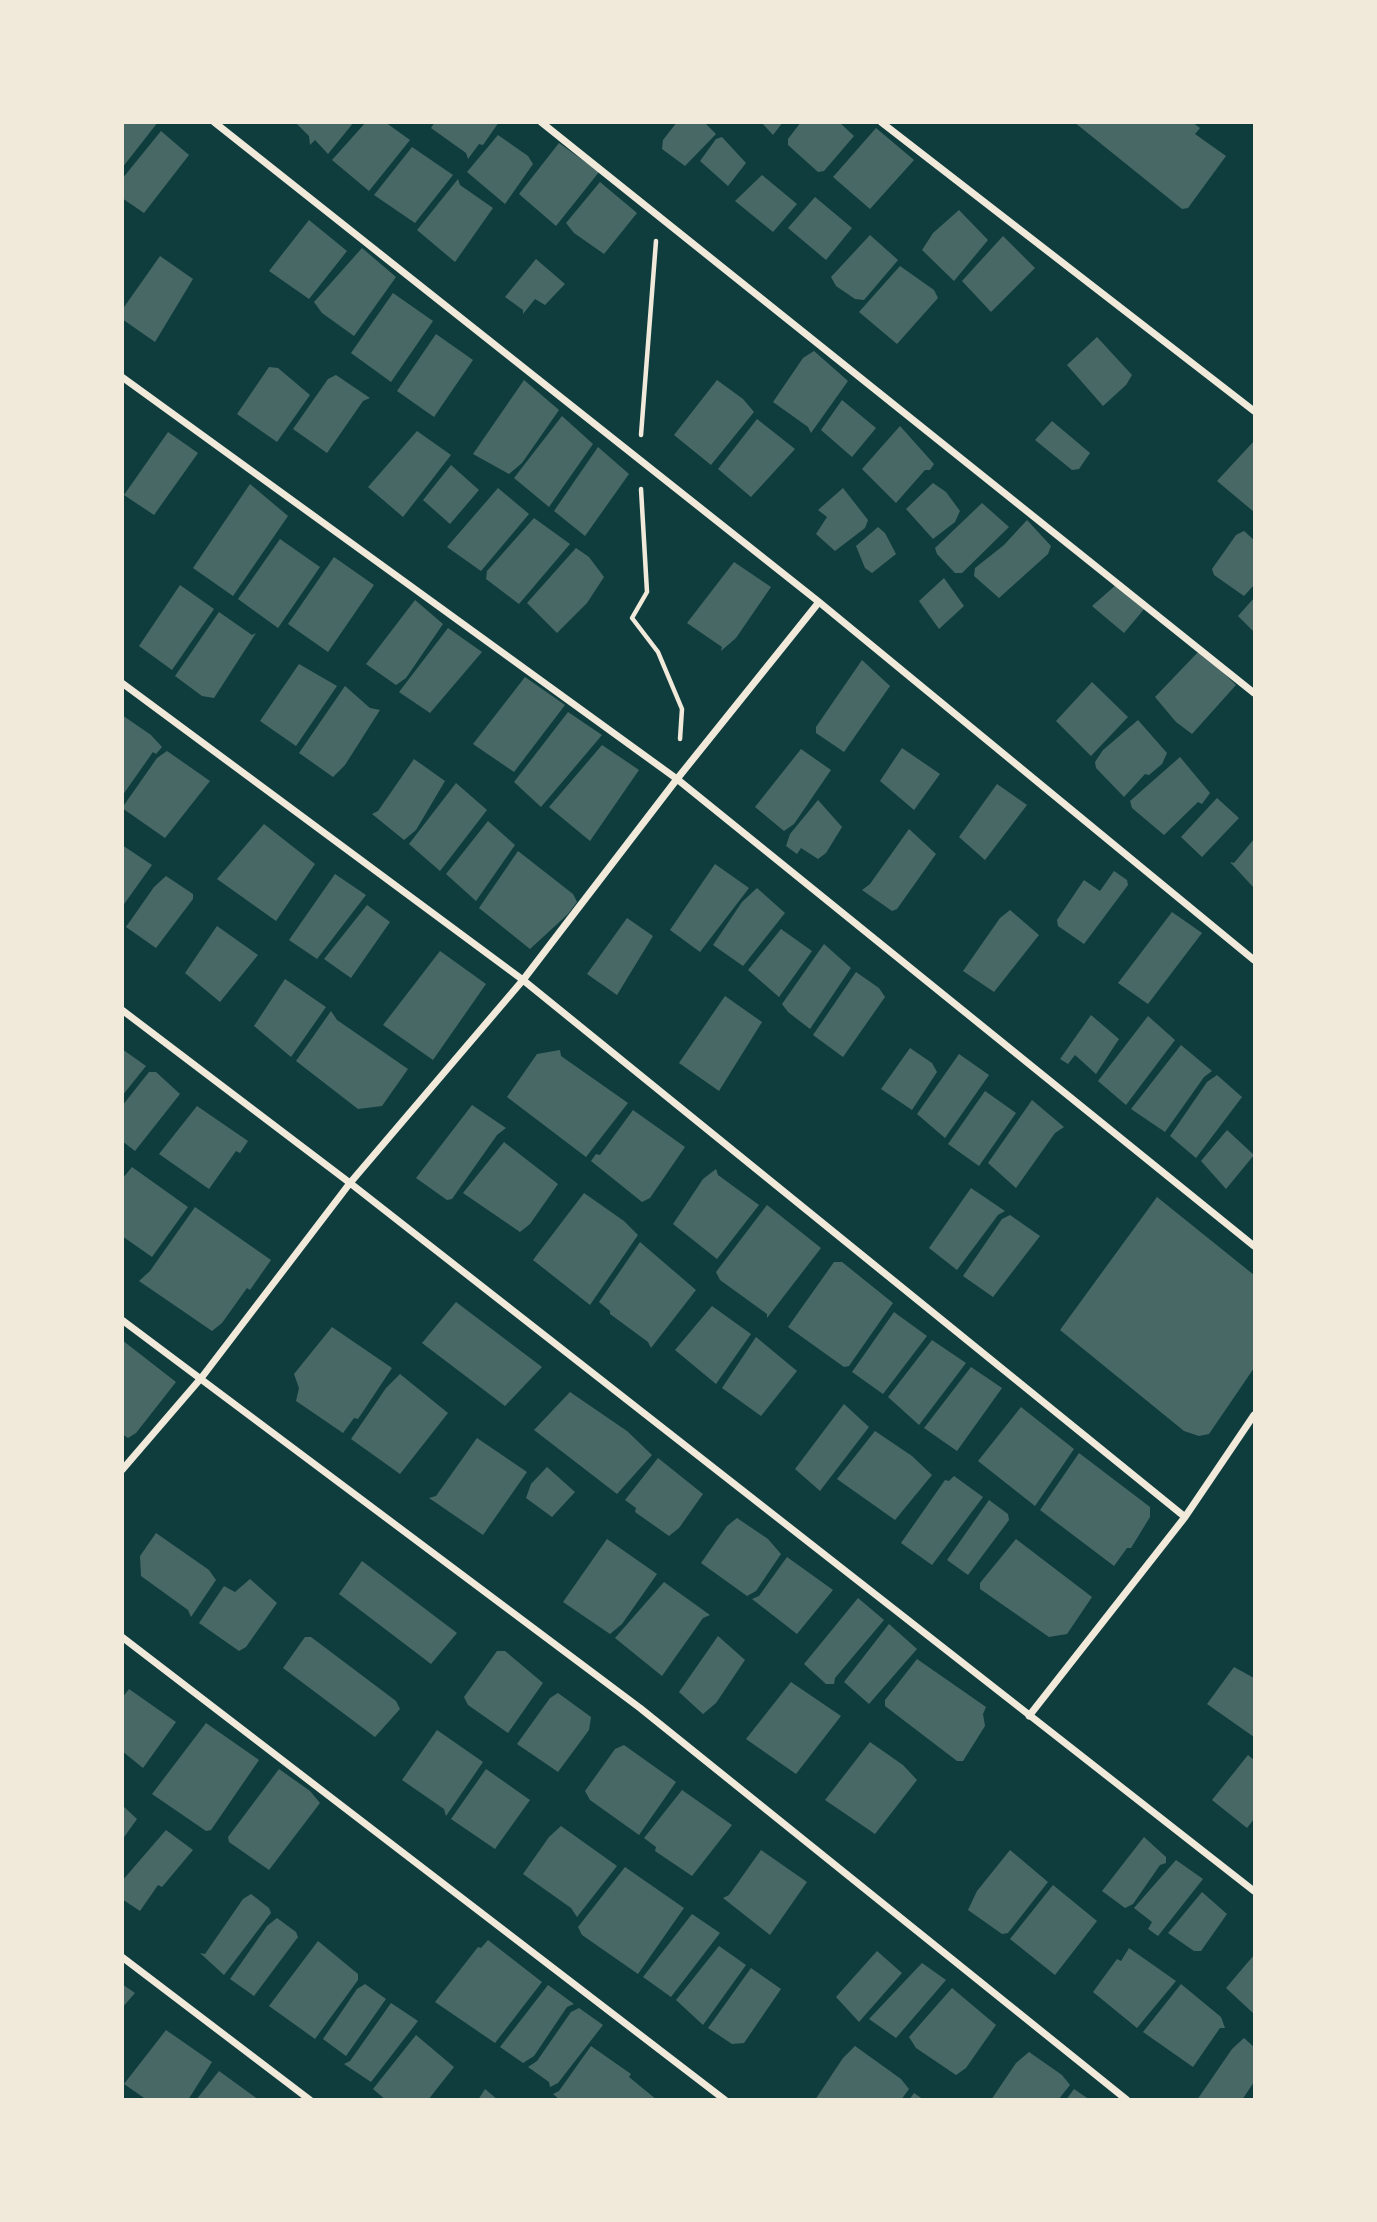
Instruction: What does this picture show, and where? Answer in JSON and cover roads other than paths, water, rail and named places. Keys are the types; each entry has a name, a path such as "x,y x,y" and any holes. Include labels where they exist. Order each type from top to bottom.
{"street":[{"path":"214,122 819,602 1255,960"},
{"path":"541,122 1255,693"},
{"path":"881,122 1255,411"},
{"path":"122,377 677,779 1255,1246"},
{"path":"122,1470 202,1377 350,1183 523,980 677,779 819,602"},
{"path":"122,683 523,980 1185,1517"},
{"path":"122,1010 350,1183 1255,1891"},
{"path":"122,1320 202,1377 640,1708 1127,2099"},
{"path":"1028,1716 1185,1517 1255,1415"},
{"path":"122,1637 725,2099"},
{"path":"122,1957 310,2099"}]}
